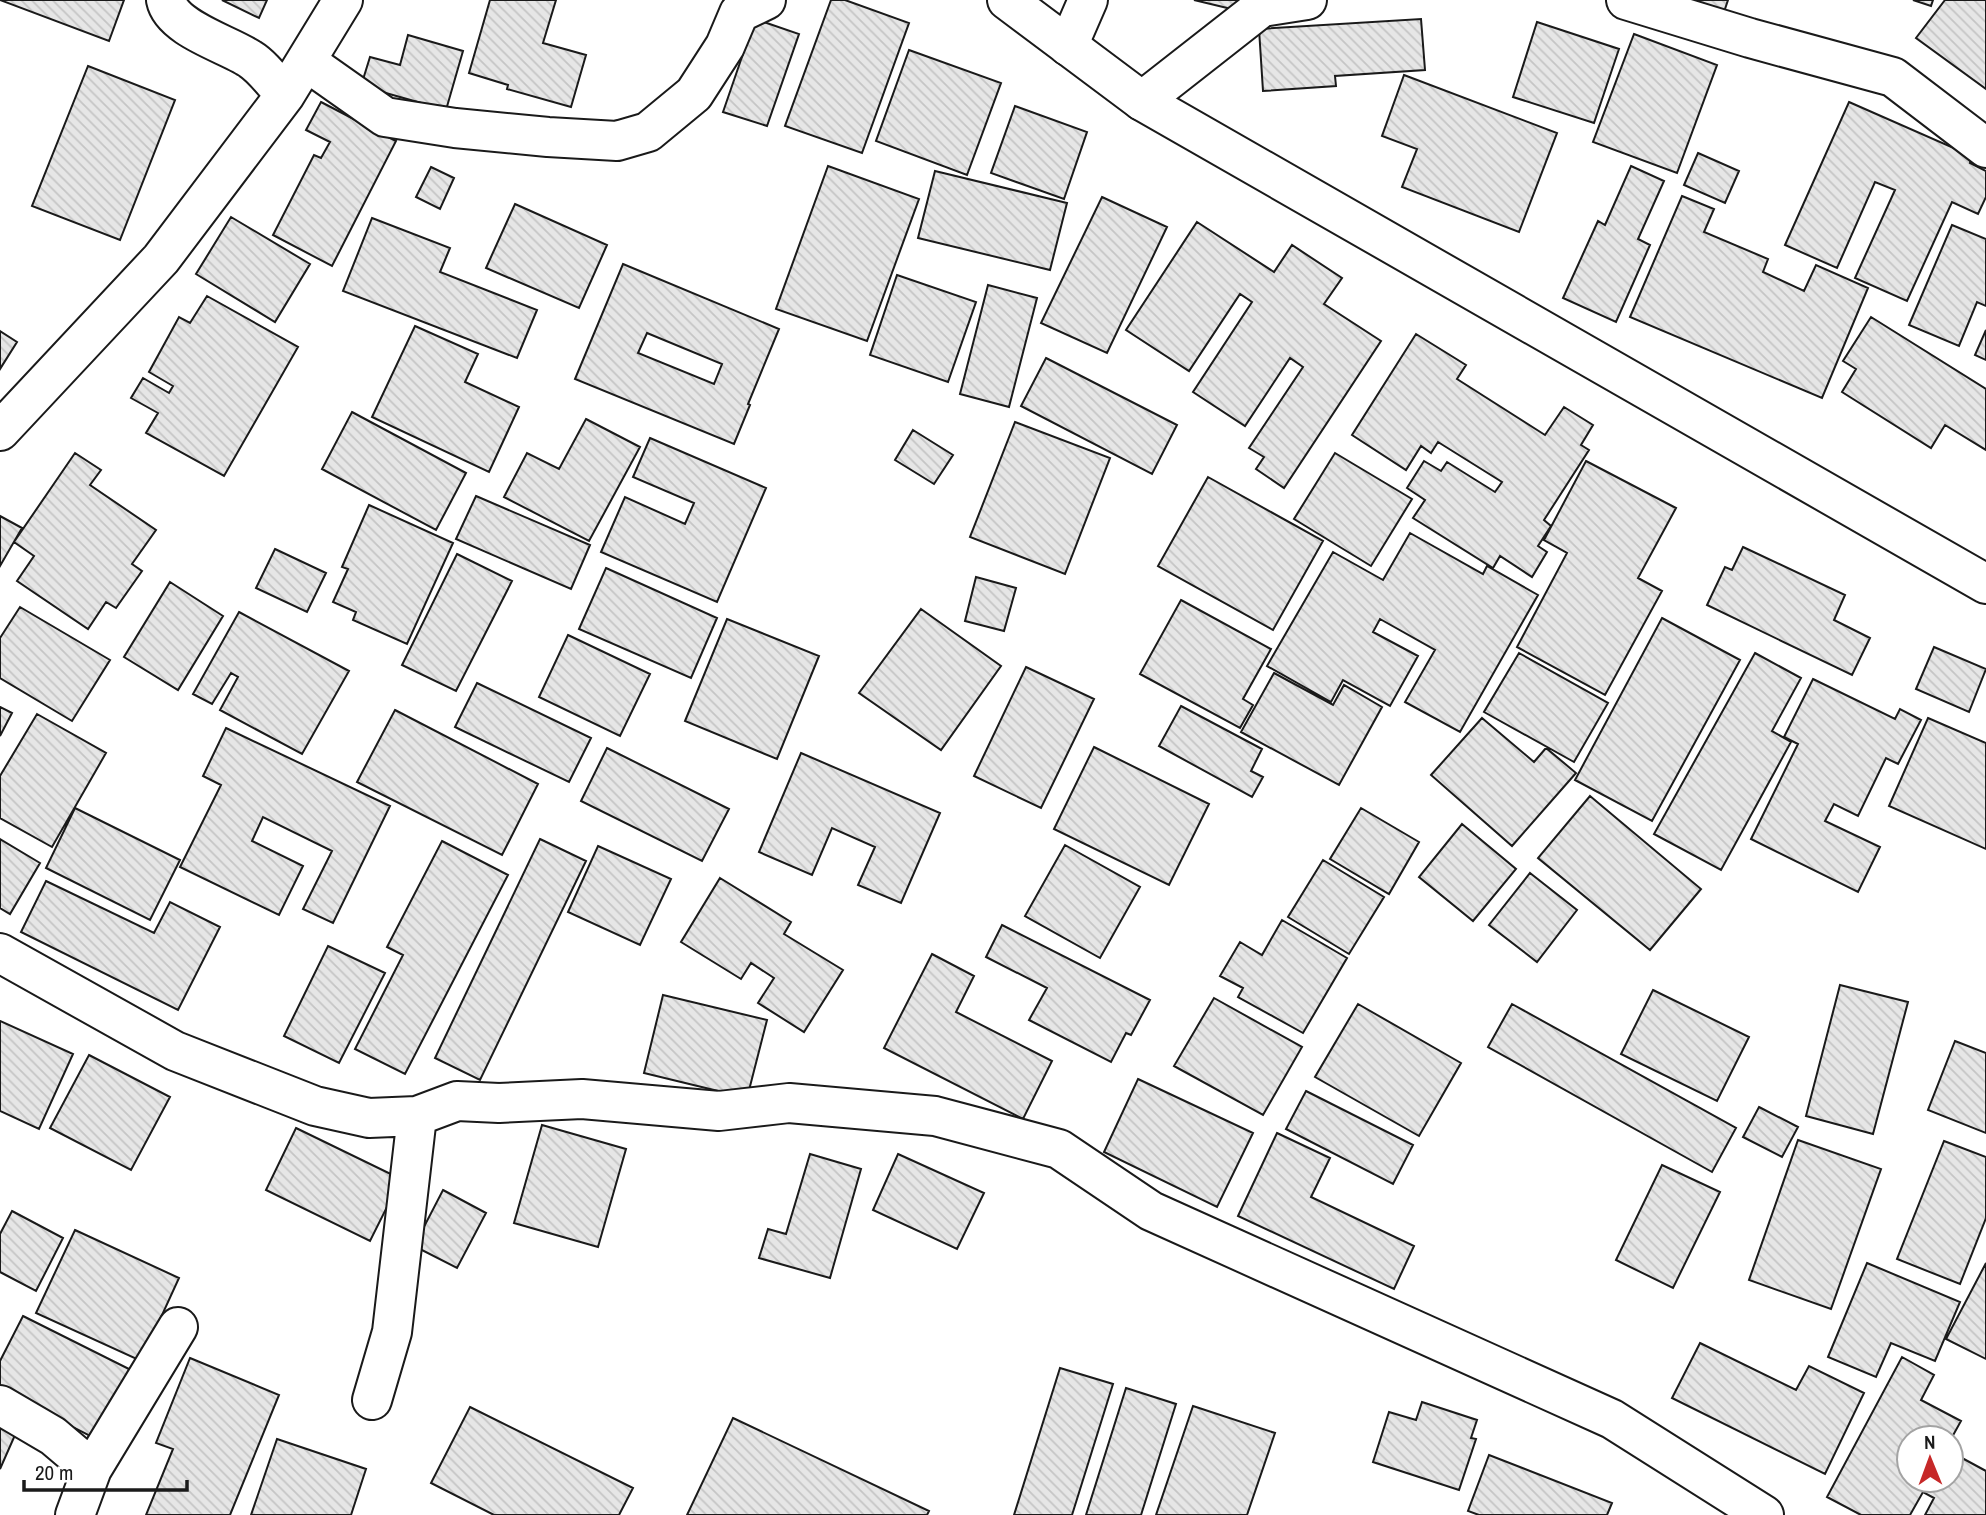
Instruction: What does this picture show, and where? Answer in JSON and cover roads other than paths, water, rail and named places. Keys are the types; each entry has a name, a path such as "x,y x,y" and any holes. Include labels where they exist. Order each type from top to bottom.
{"street":[{"path":"166,0 167,6 190,29 252,59 285,95"},
{"path":"0,431 161,259 285,95 343,0"},
{"path":"307,62 385,117 455,128 617,141 648,132 694,94 725,46 739,13 766,0"},
{"path":"1007,0 1142,101 1986,584"},
{"path":"1068,46 1088,0"},
{"path":"1142,101 1262,7 1307,0"},
{"path":"1626,0 1750,38 1893,77 1986,148"},
{"path":"0,953 188,1056 315,1106 369,1118 417,1116 457,1101 582,1099 719,1111 789,1103 935,1116 1059,1149 1151,1211 1612,1419 1764,1515"},
{"path":"372,1400 392,1332 417,1116"},
{"path":"75,1515 92,1469 178,1327"},
{"path":"0,1405 53,1436 92,1469"}]}
